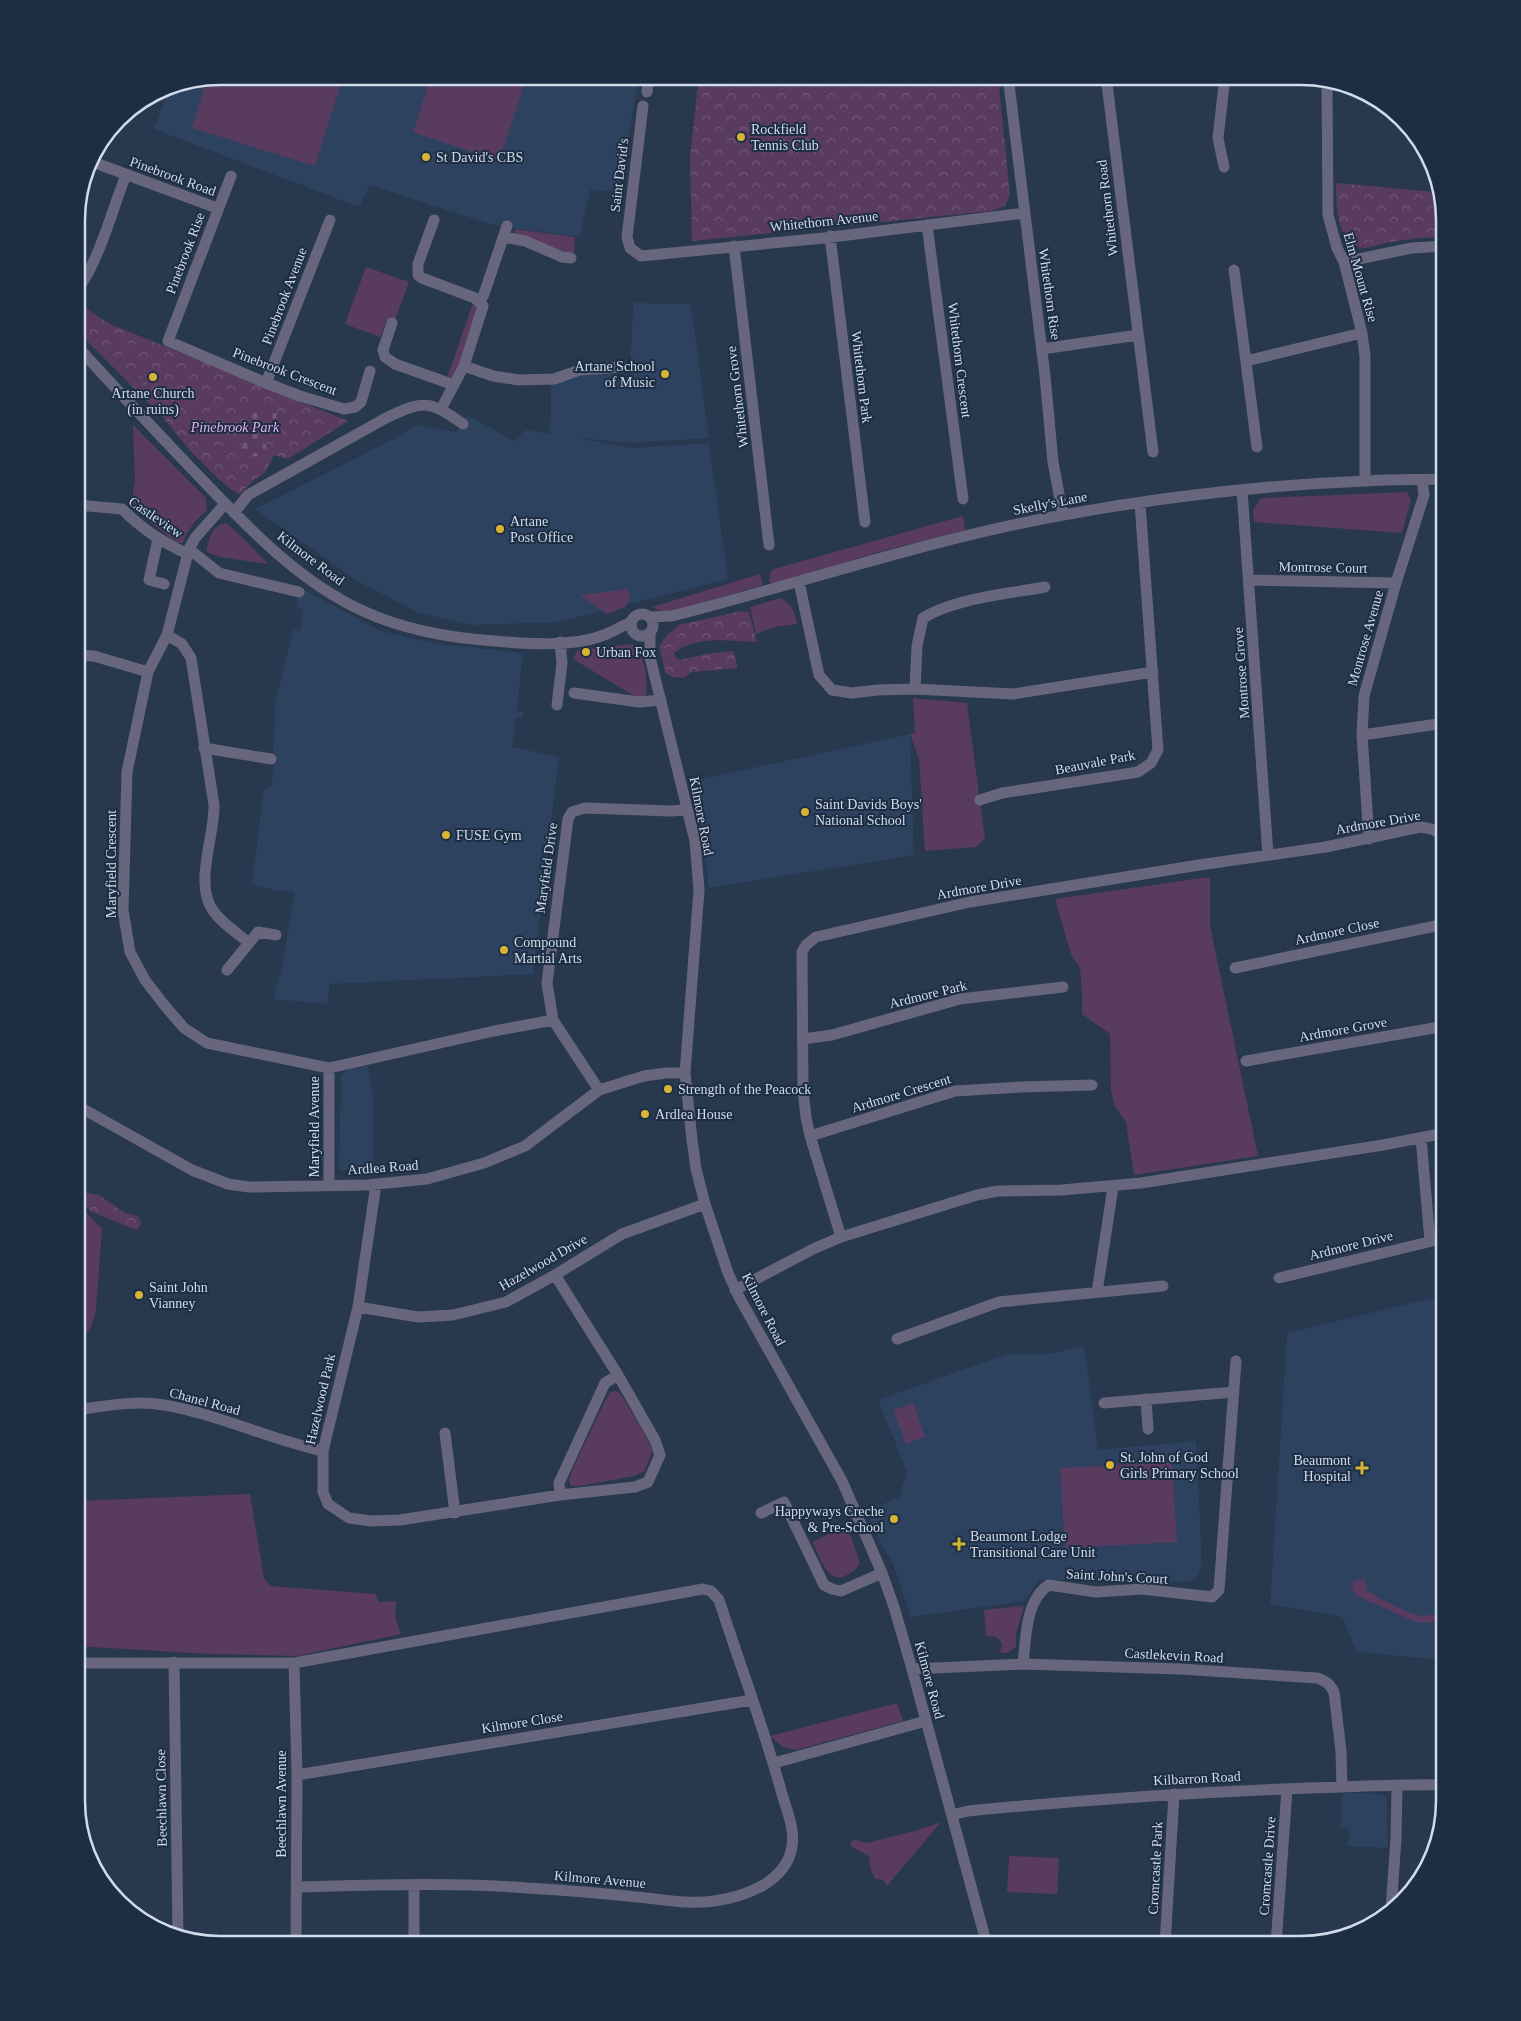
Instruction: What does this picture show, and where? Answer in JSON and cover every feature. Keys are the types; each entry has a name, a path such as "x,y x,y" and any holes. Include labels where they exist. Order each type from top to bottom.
{"street":[{"path":"647,92 648,85"},
{"name":"Whitethorn Rise","path":"1009,85 1042,349 1053,462 1063,515"},
{"name":"Whitethorn Road","path":"1107,85 1153,452"},
{"path":"1224,85 1218,138 1224,167"},
{"name":"Elm Mount Rise","path":"1327,88 1328,215 1344,262 1362,333 1364,356 1365,481"},
{"name":"Saint David's","path":"630,248 627,237 643,106"},
{"name":"Pinebrook Road","path":"97,164 217,208"},
{"path":"85,278 126,174"},
{"name":"Pinebrook Rise","path":"168,341 217,208 231,176"},
{"name":"Whitethorn Avenue","path":"630,248 637,254 650,256 824,238 1024,213"},
{"name":"Pinebrook Avenue","path":"266,383 330,220"},
{"path":"434,220 418,264 418,275 480,301 483,306 464,366 441,409 463,424"},
{"name":"Whitethorn Crescent","path":"927,225 963,499"},
{"path":"480,301 507,226"},
{"name":"Whitethorn Park","path":"830,236 865,522"},
{"path":"503,237 525,242 571,258"},
{"name":"Whitethorn Grove","path":"734,246 769,545"},
{"path":"1344,262 1412,248 1436,247"},
{"path":"1234,270 1257,447"},
{"path":"392,323 383,350 389,361 454,385"},
{"path":"1246,361 1362,333"},
{"path":"1042,349 1138,335"},
{"name":"Pinebrook Crescent","path":"168,341 266,383 339,408 351,409 361,402 370,371"},
{"name":"Kilmore Road","path":"85,356 229,508 270,548 302,574 334,595 371,614 402,625 457,637 512,642 587,640 631,622"},
{"path":"464,366 493,376 528,380 561,378 580,370 622,368"},
{"name":"Maryfield Crescent","path":"441,409 421,404 409,407 386,418 248,495 229,508 195,538 188,551 167,635 148,672 127,772 123,910 130,952 145,980 174,1017 184,1028 207,1042 329,1068 494,1031 553,1020"},
{"name":"Skelly's Lane","path":"649,617 672,616 968,535 1063,515 1242,490 1365,481 1436,479"},
{"name":"Montrose Avenue","path":"1369,839 1362,735 1364,696 1396,583 1424,496 1422,480"},
{"name":"Montrose Grove","path":"1242,490 1268,855"},
{"name":"Beauvale Park","path":"980,800 1002,793 1138,772 1151,763 1158,750 1140,503"},
{"name":"Castleview","path":"85,506 122,509 135,522 158,538 188,551 219,573 299,592"},
{"path":"158,538 149,580 164,584"},
{"name":"Montrose Court","path":"1249,580 1396,583"},
{"path":"799,582 819,675 832,690 852,693 915,689 1013,694 1153,672"},
{"path":"915,689 917,646 923,618 932,612 952,605 1045,587"},
{"path":"643,614 649,617 653,624 651,632 643,637 636,635 631,628 631,622 638,615 643,614"},
{"name":"Skelly's Lane","path":"651,632 672,616"},
{"name":"Kilmore Road","path":"651,632 650,657 695,841 699,890 685,1073 696,1169 705,1204 735,1290 842,1481 882,1573 912,1669 985,1936"},
{"path":"167,635 182,644 191,658 214,804 215,816 204,887 210,907 215,914 249,943"},
{"name":"Kilmore Road","path":"603,635 636,635 650,657"},
{"path":"557,705 562,663 560,642"},
{"path":"85,656 94,656 148,672"},
{"path":"574,693 639,702 661,700"},
{"path":"1362,735 1436,725"},
{"path":"204,748 271,758"},
{"name":"Maryfield Drive","path":"600,1090 553,1020 547,983 566,826 569,815 575,810 585,808 687,810"},
{"name":"Ardmore Drive","path":"841,1237 810,1136 803,1090 802,952 806,945 816,937 970,902 1326,847 1420,827 1436,832"},
{"name":"Ardmore Close","path":"1235,968 1436,926"},
{"path":"227,970 258,932 276,934"},
{"name":"Ardmore Park","path":"803,1039 832,1035 960,999 1063,986"},
{"name":"Ardmore Grove","path":"1246,1062 1436,1028"},
{"name":"Maryfield Avenue","path":"329,1068 329,1185"},
{"name":"Ardlea Road","path":"85,1110 151,1148 215,1180 249,1187 376,1184 427,1179 484,1163 525,1146 600,1090 644,1076 685,1073"},
{"name":"Ardmore Crescent","path":"810,1136 955,1091 1092,1085"},
{"path":"735,1290 813,1249 841,1237 951,1202 998,1191 1113,1187 1203,1174 1436,1135"},
{"path":"1421,1138 1430,1241"},
{"name":"Hazelwood Park","path":"376,1184 358,1307 322,1452 323,1492 328,1504 349,1518 370,1521 454,1513 560,1496 635,1487 648,1482 660,1455 655,1440 618,1375 555,1275"},
{"path":"1097,1292 1113,1187"},
{"name":"Hazelwood Drive","path":"358,1307 418,1317 453,1314 506,1302 622,1234 705,1204"},
{"name":"Ardmore Drive","path":"1279,1278 1436,1240"},
{"path":"897,1339 999,1302 1163,1286"},
{"name":"Saint John's Court","path":"1023,1664 1031,1611 1040,1591 1049,1586 1096,1592 1142,1589 1212,1597 1219,1590 1236,1362"},
{"path":"560,1496 559,1483 605,1383 618,1375"},
{"path":"1104,1403 1234,1392"},
{"path":"1146,1399 1148,1429"},
{"name":"Chanel Road","path":"85,1409 123,1404 164,1405 217,1419 322,1452"},
{"path":"445,1433 454,1513"},
{"path":"761,1514 784,1502 824,1585 832,1590 841,1591 882,1573"},
{"name":"Kilmore Avenue","path":"85,1662 294,1663 703,1588 711,1591 719,1600 774,1763 793,1831 792,1847 786,1864 772,1880 750,1891 714,1901 669,1902 637,1897 525,1888 414,1885 296,1887"},
{"name":"Beechlawn Close","path":"174,1662 178,1929"},
{"name":"Beechlawn Avenue","path":"294,1663 297,1776 296,1936"},
{"name":"Castlekevin Road","path":"912,1669 1023,1664 1180,1669 1317,1678 1331,1686 1336,1700 1342,1787"},
{"name":"Kilmore Close","path":"297,1776 752,1700"},
{"path":"774,1763 926,1721"},
{"name":"Kilbarron Road","path":"952,1815 968,1811 1079,1800 1174,1794 1436,1785"},
{"path":"1392,1900 1396,1838 1396,1786"},
{"name":"Cromcastle Drive","path":"1277,1936 1287,1789"},
{"name":"Cromcastle Park","path":"1166,1936 1174,1794"},
{"path":"414,1885 414,1936"}],"shaded area":[{"name":"St David's CBS","path":"637,85 619,191 590,190 580,237 493,225 370,185 359,207 154,129 166,96 202,86"},
{"path":"633,303 691,304 709,438 630,443 578,438 631,448 709,443 728,579 558,622 472,625 419,613 359,582 255,509 394,439 415,425 456,432 468,415 514,441 525,430 550,434 551,384 571,376 612,372 613,380 630,377"},
{"path":"299,587 381,631 438,644 523,653 517,710 523,712 523,718 516,718 512,747 559,757 533,974 330,984 327,1004 273,999 282,966 295,892 273,890 252,884 264,789 272,785 275,704 293,630 300,631 303,610 296,607"},
{"name":"Saint Davids Boys' National School","path":"910,734 914,855 709,888 704,844 693,781"},
{"path":"368,1065 373,1096 374,1170 339,1170 341,1075 349,1069"},
{"name":"Beaumont Hospital","path":"1436,1297 1436,1659 1357,1652 1342,1617 1270,1604 1287,1333"},
{"name":"St. John of God Girls Primary School","path":"1084,1345 1098,1450 1196,1441 1202,1565 1198,1576 1188,1582 1039,1580 1025,1601 911,1617 894,1566 878,1538 867,1511 899,1497 907,1472 878,1400 1007,1354 1051,1354"},
{"path":"1343,1793 1381,1794 1385,1796 1387,1800 1388,1848 1348,1846 1349,1829 1340,1827"}],"green space":[{"path":"340,85 315,166 192,128 205,86"},
{"path":"428,85 524,85 499,161 413,132"},
{"path":"698,85 999,85 1010,195 1005,206 991,211 692,241 690,157"},
{"path":"1336,183 1433,192 1435,202 1436,237 1404,240 1367,248 1355,245 1348,240 1343,232 1336,202"},
{"path":"515,229 575,237 574,253 566,253 514,234"},
{"path":"366,267 409,282 394,322 387,320 380,337 345,324"},
{"path":"473,303 477,309 456,373 453,377 447,378"},
{"name":"Pinebrook Park","path":"85,308 110,324 348,421 288,459 274,455 265,473 254,480 239,495 223,483 193,454 160,414 85,339"},
{"path":"162,369 165,380 143,385 141,373"},
{"path":"250,406 277,413 275,423 266,426 264,429 263,441 267,449 262,458 239,452"},
{"path":"133,425 206,498 207,510 192,525 183,543 177,543 133,509 135,481"},
{"path":"1407,492 1411,500 1402,533 1254,522 1253,510 1261,498"},
{"path":"963,516 965,530 879,552 771,584 769,581 771,572 774,569"},
{"path":"226,523 268,564 219,557 207,552 211,534 217,527"},
{"path":"760,574 763,585 674,611 661,611 652,607"},
{"path":"628,589 630,599 625,607 607,614 580,595"},
{"path":"781,598 792,609 797,624 775,627 756,634 750,607"},
{"path":"741,611 749,612 757,642 703,641 683,647 674,653 677,660 733,651 738,668 692,672 683,678 666,674 659,646 667,635 679,625"},
{"path":"633,644 643,661 646,675 646,695 639,699 573,659 578,650"},
{"path":"913,698 967,703 985,839 975,847 925,851 919,759 910,734 915,733"},
{"path":"1210,877 1210,926 1258,1156 1134,1175 1126,1122 1114,1105 1111,1090 1110,1034 1082,1014 1080,968 1071,954 1055,899"},
{"path":"85,1194 99,1195 125,1213 137,1216 141,1221 140,1226 136,1230 92,1212 85,1206"},
{"path":"85,1211 102,1229 96,1310 85,1335"},
{"path":"611,1392 620,1393 648,1439 652,1451 647,1465 644,1471 634,1476 571,1486 569,1481 572,1470 606,1399"},
{"path":"913,1403 925,1437 906,1444 893,1410"},
{"path":"1172,1462 1177,1542 1065,1548 1060,1468"},
{"path":"250,1494 264,1578 270,1586 375,1594 379,1602 396,1601 395,1617 401,1634 297,1656 209,1654 85,1647 85,1501"},
{"path":"847,1525 860,1563 854,1571 845,1576 833,1576 824,1566 812,1542"},
{"path":"1364,1578 1367,1591 1421,1616 1436,1614 1436,1621 1429,1623 1416,1622 1357,1596 1352,1590 1353,1582"},
{"path":"1024,1606 1016,1633 1016,1647 1007,1653 1000,1653 1002,1644 999,1640 994,1636 986,1636 984,1610"},
{"path":"897,1703 903,1721 796,1750 783,1747 770,1736"},
{"path":"941,1822 887,1886 883,1880 875,1879 871,1870 869,1856 850,1846 853,1839 867,1843 915,1831"},
{"path":"1009,1856 1059,1858 1057,1894 1007,1892"}],"place":[{"name":"Rockfield Tennis Club","path":"741,137"},
{"name":"St David's CBS","path":"426,157"},
{"name":"Artane School of Music","path":"665,374"},
{"name":"Artane Church (in ruins)","path":"153,377"},
{"name":"Artane Post Office","path":"500,529"},
{"name":"Urban Fox","path":"586,652"},
{"name":"Saint Davids Boys' National School","path":"805,812"},
{"name":"FUSE Gym","path":"446,835"},
{"name":"Compound Martial Arts","path":"504,950"},
{"name":"Strength of the Peacock","path":"668,1089"},
{"name":"Ardlea House","path":"645,1114"},
{"name":"Saint John Vianney","path":"139,1295"},
{"name":"St. John of God Girls Primary School","path":"1110,1465"},
{"name":"Beaumont Hospital","path":"1362,1468"},
{"name":"Happyways Creche & Pre-School","path":"894,1519"},
{"name":"Beaumont Lodge Transitional Care Unit","path":"959,1544"}]}
